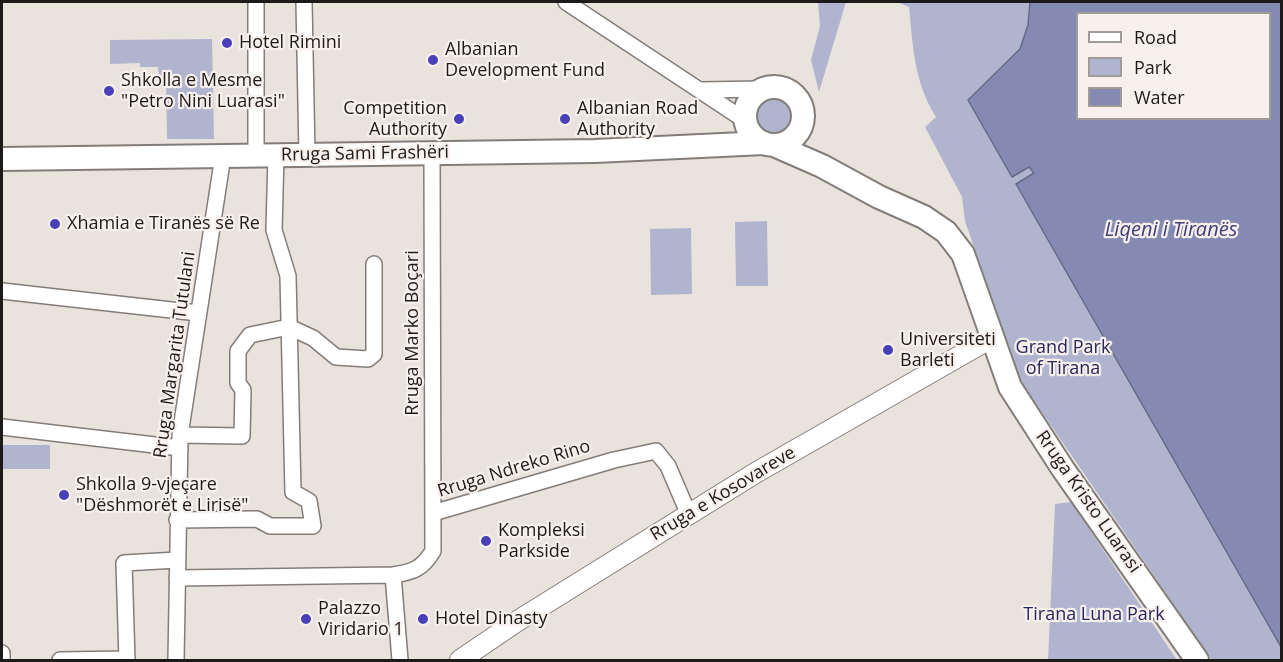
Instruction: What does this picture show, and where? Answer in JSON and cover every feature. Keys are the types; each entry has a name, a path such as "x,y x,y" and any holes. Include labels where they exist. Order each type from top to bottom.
{"main road":[{"path":"729,145 746,122 749,102 762,89 780,87 796,97 803,113 803,122 822,166"},
{"path":"746,122 755,138 769,144 792,139 803,122"},
{"name":"Rruga Sami Frashëri","path":"2,159 596,151 769,144"},
{"name":"Rruga Kristo Luarasi","path":"769,144 822,166 866,192 924,217 946,232 963,254 1010,387 1043,439 1197,660"}],"street":[{"path":"177,520 257,519 270,526 313,526 309,501 293,492 288,276 274,230 266,156 256,2"},
{"path":"304,2 307,155"},
{"path":"566,2 702,90 746,122"},
{"path":"702,90 762,89"},
{"name":"Rruga Marko Boçari","path":"432,153 433,513"},
{"name":"Rruga Margarita Tutulani","path":"176,660 180,441 223,156"},
{"path":"2,427 180,441 242,436 243,390 238,383 238,351 250,335 289,327 313,339 336,357 369,359 374,354 374,264"},
{"path":"2,291 198,313"},
{"name":"Rruga e Kosovareve","path":"460,660 519,620 758,472 991,338"},
{"name":"Rruga Ndreko Rino","path":"177,578 393,575 413,572 425,565 433,551 433,513 614,460 656,451 665,461 689,515"},
{"path":"60,660 127,660 124,563 177,560"},
{"path":"393,575 400,660"},
{"path":"2,653 2,660"}],"green space":[{"path":"818,2 846,2 819,92 811,60 820,26"},
{"name":"Grand Park of Tirana","path":"897,2 1030,2 1028,25 1020,49 970,97 1012,177 1030,167 1034,174 1017,184 1276,635 1281,647 1281,660 1212,660 1018,375 965,221 962,197 925,127 936,117 919,77 909,7"},
{"path":"212,39 214,139 167,139 166,76 159,76 158,67 140,67 140,63 110,64 110,40"},
{"path":"774,96 788,102 794,116 788,130 774,136 760,130 754,116 760,102"},
{"path":"767,221 768,286 736,286 735,222"},
{"path":"691,228 692,294 651,295 650,229"},
{"path":"2,445 50,445 50,469 2,469"},
{"name":"Tirana Luna Park","path":"1071,502 1177,660 1048,660 1055,504"}],"water":[{"name":"Liqeni i Tiranës","path":"1030,2 1281,2 1281,647 1016,184 1034,173 1029,167 1012,177 968,100 1020,49 1028,25"}],"place":[{"name":"Hotel Rimini","path":"227,43"},
{"name":"Albanian Development Fund","path":"433,60"},
{"name":"Shkolla e Mesme \"Petro Nini Luarasi\"","path":"109,91"},
{"name":"Competition Authority","path":"459,119"},
{"name":"Albanian Road Authority","path":"565,119"},
{"name":"Xhamia e Tiranës së Re","path":"55,224"},
{"name":"Universiteti Barleti","path":"888,350"},
{"name":"Shkolla 9-vjeçare \"Dëshmorët e Lirisë\"","path":"64,495"},
{"name":"Kompleksi Parkside","path":"486,541"},
{"name":"Palazzo Viridario 1","path":"306,619"},
{"name":"Hotel Dinasty","path":"423,619"}]}
